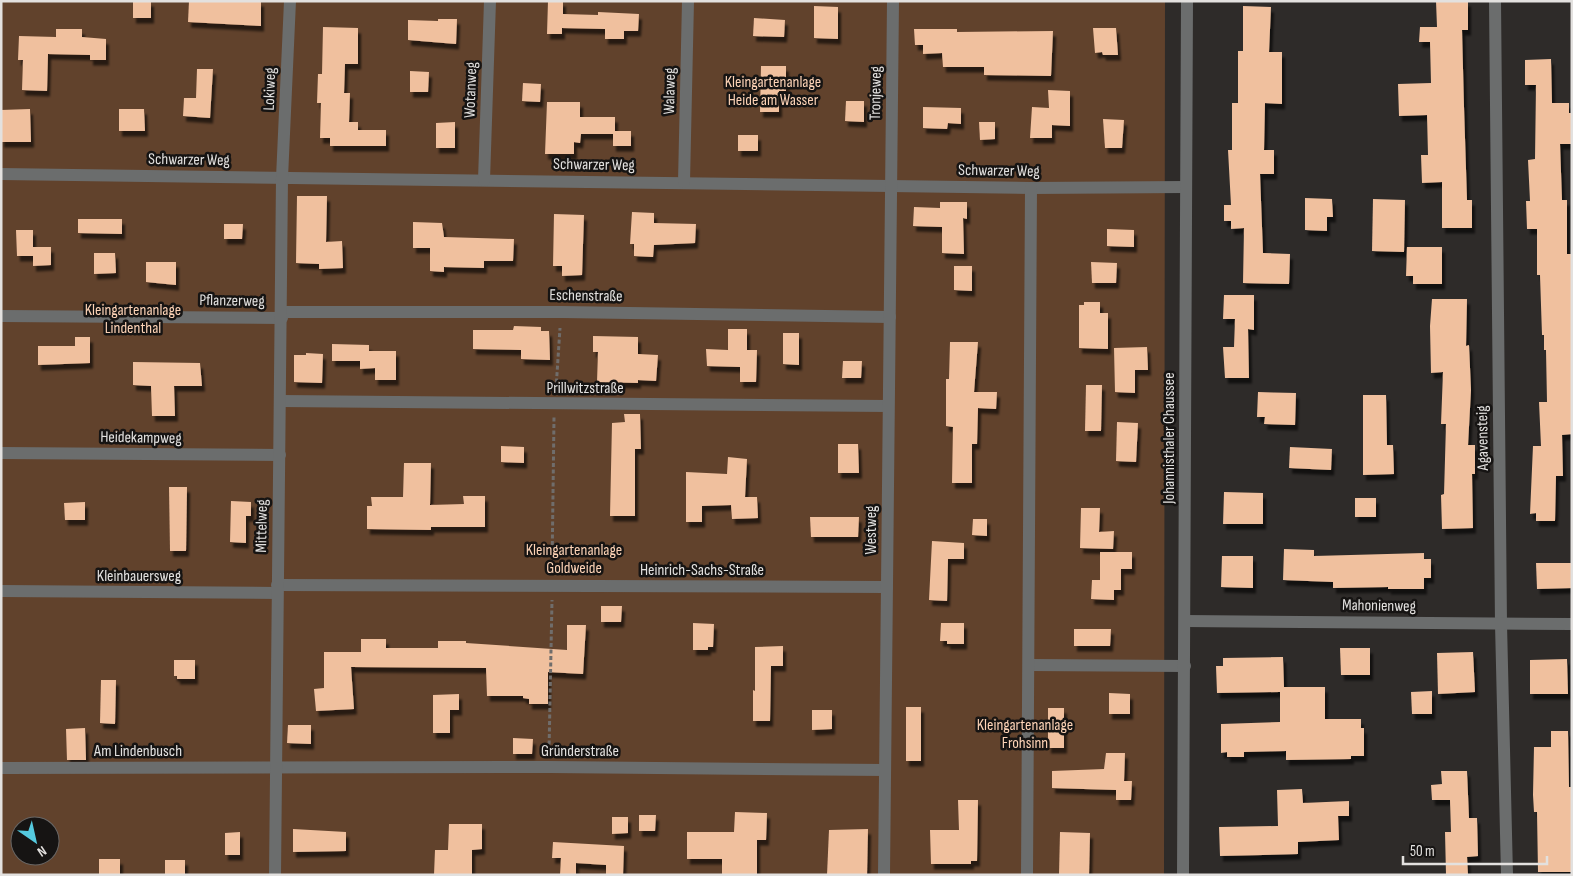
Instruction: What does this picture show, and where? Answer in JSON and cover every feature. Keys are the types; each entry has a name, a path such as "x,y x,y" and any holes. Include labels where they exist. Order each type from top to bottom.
{"street":[{"name":"Lokiweg","path":"282,178 290,1"},
{"name":"Wotanweg","path":"484,180 490,1"},
{"name":"Walaweg","path":"684,182 688,1"},
{"name":"Tronjeweg","path":"891,184 893,1"},
{"name":"Johannisthaler Chaussee","path":"1183,875 1186,621 1187,1"},
{"name":"Agavensteig","path":"1495,1 1502,624 1507,875"},
{"name":"Schwarzer Weg","path":"1,174 891,184 1031,188 1186,187"},
{"name":"Mittelweg","path":"275,875 282,178"},
{"name":"Westweg","path":"884,875 891,184"},
{"path":"1027,875 1030,665 1031,188"},
{"name":"Eschenstraße","path":"282,315 562,312 890,317"},
{"name":"Pflanzerweg","path":"1,316 282,315"},
{"name":"Prillwitzstraße","path":"281,401 888,406"},
{"name":"Heidekampweg","path":"1,453 280,455"},
{"name":"Heinrich-Sachs-Straße","path":"277,589 552,586 887,588"},
{"name":"Kleinbauersweg","path":"1,591 277,589"},
{"name":"Mahonienweg","path":"1186,621 1572,624"},
{"path":"1030,665 1185,666"},
{"name":"Gründerstraße","path":"275,768 549,767 884,770"},
{"name":"Am Lindenbusch","path":"1,768 275,768"}],"path":[{"path":"549,767 554,404 562,312"}],"green space":[{"path":"1,1 1165,1 1164,875 1,875"}],"building":[{"path":"133,1 151,1 151,18 133,18"},
{"path":"189,1 261,1 261,26 188,22"},
{"path":"548,1 563,1 563,14 598,15 598,12 639,14 638,31 624,31 624,39 605,39 605,29 562,28 562,34 547,34"},
{"path":"1436,1 1468,1 1468,30 1462,30 1467,200 1472,200 1472,228 1442,228 1442,182 1422,183 1421,155 1428,155 1427,115 1399,116 1398,84 1431,83 1430,42 1419,42 1420,27 1437,27"},
{"path":"814,6 838,7 838,39 814,38"},
{"path":"1243,6 1271,7 1269,52 1282,52 1282,104 1265,103 1264,150 1274,150 1274,174 1260,174 1263,253 1290,254 1289,284 1243,283 1244,228 1231,229 1231,221 1224,221 1224,205 1231,205 1228,150 1232,150 1232,103 1238,103 1238,51 1243,51"},
{"path":"754,18 785,20 784,37 753,36"},
{"path":"438,19 457,19 456,44 408,40 408,20 438,21"},
{"path":"323,27 358,28 358,64 345,64 344,93 350,93 349,122 358,122 358,130 386,130 386,146 330,146 330,138 320,138 321,103 317,103 318,74 322,74"},
{"path":"1093,28 1116,28 1118,55 1103,55 1102,52 1095,53"},
{"path":"56,29 82,29 82,37 106,39 106,60 90,60 90,55 48,54 47,91 22,90 23,60 18,60 19,36 56,37"},
{"path":"914,29 957,29 957,32 1053,31 1051,76 984,75 984,67 943,67 942,53 923,54 923,45 915,45"},
{"path":"1551,59 1552,103 1569,103 1569,113 1572,113 1572,144 1560,144 1562,200 1567,200 1567,254 1572,254 1572,434 1562,435 1563,476 1556,476 1555,521 1536,521 1536,513 1530,514 1533,446 1541,446 1539,402 1547,402 1546,350 1544,350 1544,335 1542,335 1540,275 1537,275 1537,229 1527,229 1526,201 1530,201 1528,160 1535,159 1536,85 1525,85 1525,60"},
{"path":"761,66 786,66 786,91 779,91 779,112 760,112"},
{"path":"197,69 213,69 210,118 183,116 184,98 196,98"},
{"path":"410,71 429,72 428,92 410,92"},
{"path":"523,83 541,84 540,102 522,101"},
{"path":"1048,90 1070,91 1070,126 1052,125 1052,138 1030,138 1032,107 1049,108"},
{"path":"846,101 864,101 864,122 845,121"},
{"path":"547,102 580,102 580,117 615,117 615,131 631,131 631,146 613,146 613,134 581,134 580,143 574,142 574,154 545,154"},
{"path":"923,107 961,108 961,124 948,123 947,129 923,128"},
{"path":"30,109 31,142 1,142 1,110"},
{"path":"119,109 144,109 145,131 119,131"},
{"path":"1103,119 1124,120 1122,148 1105,148"},
{"path":"455,122 455,148 436,148 436,123"},
{"path":"979,122 995,122 995,139 980,140"},
{"path":"738,135 758,135 758,151 738,151"},
{"path":"297,196 327,196 326,242 342,241 343,268 319,269 319,264 296,263"},
{"path":"1305,198 1332,199 1333,217 1327,217 1327,231 1305,230"},
{"path":"1373,199 1405,200 1404,252 1372,251"},
{"path":"940,202 967,202 967,219 963,218 964,254 942,253 942,227 913,226 914,207 940,208"},
{"path":"632,212 654,213 654,223 696,224 695,243 654,245 653,257 634,256 634,244 630,244"},
{"path":"554,214 584,215 582,275 562,276 562,266 553,266"},
{"path":"78,219 122,219 122,234 78,233"},
{"path":"413,222 442,223 444,237 514,239 513,261 484,261 484,268 444,267 444,272 430,271 430,248 413,248"},
{"path":"224,224 243,224 242,239 224,239"},
{"path":"1107,229 1134,230 1134,247 1107,246"},
{"path":"16,230 33,230 33,247 51,247 51,265 33,266 33,256 17,256"},
{"path":"1407,247 1442,247 1442,284 1413,284 1413,276 1406,276"},
{"path":"94,253 115,253 116,273 94,274"},
{"path":"146,262 176,262 176,285 146,282"},
{"path":"1091,262 1117,263 1116,283 1092,283"},
{"path":"954,266 972,266 972,291 954,290"},
{"path":"1224,295 1254,295 1254,330 1248,329 1249,378 1225,378 1223,347 1234,347 1235,319 1223,319"},
{"path":"1432,299 1467,299 1466,346 1469,345 1471,390 1468,445 1475,445 1475,474 1472,474 1473,528 1442,529 1441,495 1444,494 1446,424 1441,424 1443,372 1431,373 1430,326"},
{"path":"1084,302 1100,302 1100,313 1108,313 1108,349 1079,348 1079,305 1084,305"},
{"path":"514,326 541,327 541,331 549,331 550,360 521,359 521,350 473,349 473,330 513,330"},
{"path":"728,329 747,329 747,350 757,350 756,382 740,382 740,367 707,366 706,349 728,350"},
{"path":"783,333 799,333 799,365 783,364"},
{"path":"593,336 638,337 638,354 658,355 656,381 638,380 638,383 597,382 598,352 593,352"},
{"path":"75,337 90,337 90,363 38,365 38,346 75,346"},
{"path":"950,342 978,342 974,392 997,392 996,409 978,408 977,444 972,444 972,483 952,483 953,427 946,426 946,379 949,379"},
{"path":"332,344 369,345 369,351 396,351 396,380 375,380 375,368 360,369 360,361 332,361"},
{"path":"1147,347 1148,370 1135,370 1135,393 1115,392 1114,348"},
{"path":"306,353 323,354 322,383 294,382 294,355 306,355"},
{"path":"843,361 862,361 861,378 842,378"},
{"path":"133,362 200,363 202,386 174,386 175,416 152,416 151,386 133,385"},
{"path":"1086,385 1102,385 1101,431 1085,431"},
{"path":"1258,392 1296,393 1295,425 1264,424 1265,417 1257,417"},
{"path":"1363,395 1386,395 1387,445 1393,445 1394,474 1363,475"},
{"path":"624,414 640,414 641,449 635,449 635,516 610,516 612,423 625,422"},
{"path":"1117,422 1138,423 1136,462 1116,461"},
{"path":"838,444 858,444 859,473 838,473"},
{"path":"501,446 524,447 524,463 501,462"},
{"path":"1290,447 1332,449 1331,470 1289,468"},
{"path":"728,457 747,459 745,497 757,497 758,518 732,519 731,505 702,506 702,522 686,522 686,472 727,474"},
{"path":"404,463 431,463 430,505 464,504 463,496 485,496 485,527 431,527 431,530 367,529 367,506 372,506 371,497 403,497"},
{"path":"169,487 187,487 186,551 170,551"},
{"path":"1224,492 1263,493 1263,524 1223,524"},
{"path":"1355,498 1376,498 1376,517 1355,517"},
{"path":"231,501 251,502 251,516 246,516 246,543 230,542"},
{"path":"85,502 85,520 65,520 64,503"},
{"path":"1081,508 1100,508 1099,532 1114,531 1113,549 1080,548"},
{"path":"810,517 859,517 858,537 811,537"},
{"path":"973,519 987,519 987,536 972,535"},
{"path":"932,541 964,543 964,559 948,559 947,601 929,600"},
{"path":"1284,549 1314,550 1314,556 1424,553 1424,559 1431,559 1431,578 1424,578 1424,589 1388,589 1388,587 1333,588 1333,582 1283,580"},
{"path":"1100,552 1132,552 1132,569 1121,569 1121,590 1114,590 1114,600 1091,599 1092,580 1100,580"},
{"path":"1222,556 1253,556 1253,588 1221,587"},
{"path":"1536,563 1571,563 1572,588 1537,589"},
{"path":"601,606 622,606 621,622 601,622"},
{"path":"693,623 714,624 713,647 708,647 708,650 693,650"},
{"path":"941,623 964,623 964,644 947,644 947,641 940,641"},
{"path":"567,625 586,625 583,674 548,672 548,704 529,704 529,699 523,698 523,696 487,696 486,668 351,667 354,709 316,711 314,689 324,688 324,652 361,652 361,639 386,639 386,648 438,648 438,641 466,641 466,643 567,650"},
{"path":"1074,629 1111,629 1110,646 1074,646"},
{"path":"783,646 783,666 771,666 770,721 753,721 755,647"},
{"path":"1340,648 1370,648 1370,675 1341,675"},
{"path":"1473,652 1475,692 1438,694 1437,653"},
{"path":"1283,657 1284,687 1325,687 1325,719 1361,719 1361,728 1364,728 1364,756 1351,756 1351,759 1286,760 1286,751 1244,752 1244,757 1227,757 1227,752 1221,753 1221,724 1280,722 1280,692 1217,693 1216,666 1223,666 1223,658"},
{"path":"1567,659 1568,694 1530,694 1530,660"},
{"path":"174,660 195,660 195,679 177,679 177,676 174,676"},
{"path":"101,680 116,680 115,724 100,723"},
{"path":"1432,691 1432,714 1412,714 1411,692"},
{"path":"1109,693 1130,694 1130,714 1109,714"},
{"path":"459,694 459,710 450,710 450,733 433,733 433,695"},
{"path":"906,707 921,707 921,761 906,761"},
{"path":"1048,708 1064,708 1064,748 1048,748"},
{"path":"812,710 832,710 832,729 812,730"},
{"path":"288,725 311,725 311,744 287,743"},
{"path":"85,728 86,760 67,760 66,729"},
{"path":"1551,731 1568,731 1569,787 1572,787 1572,872 1538,872 1537,812 1534,812 1533,795 1534,747 1551,747"},
{"path":"513,738 533,739 532,754 513,754"},
{"path":"1106,753 1125,753 1124,781 1132,781 1131,800 1116,800 1116,790 1052,788 1052,771 1104,769"},
{"path":"1441,771 1467,771 1469,818 1477,818 1478,856 1467,857 1468,875 1446,875 1445,832 1451,832 1450,800 1432,800 1431,785 1442,784"},
{"path":"1302,789 1303,803 1349,801 1349,816 1338,816 1339,840 1298,842 1298,854 1220,856 1219,827 1278,826 1277,790"},
{"path":"958,800 978,800 977,861 971,861 971,864 931,864 930,830 959,830"},
{"path":"735,812 767,813 766,840 757,840 757,875 722,875 722,859 687,859 687,832 734,832"},
{"path":"639,815 656,815 655,831 639,831"},
{"path":"612,817 628,817 628,833 612,834"},
{"path":"449,824 482,824 482,849 472,850 472,875 434,875 435,850 448,850"},
{"path":"293,829 346,832 346,851 293,852"},
{"path":"868,829 867,875 827,875 829,830"},
{"path":"240,832 240,855 225,855 225,833"},
{"path":"1060,832 1090,833 1089,875 1059,875"},
{"path":"553,842 624,846 623,875 606,875 606,865 576,863 576,875 560,875 561,858 552,858"},
{"path":"99,859 120,859 120,875 99,875"},
{"path":"165,860 185,860 185,875 165,875"}],"park label":[{"name":"Kleingartenanlage Heide am Wasser","path":"773,91"},
{"name":"Kleingartenanlage Lindenthal","path":"133,319"},
{"name":"Kleingartenanlage Goldweide","path":"574,559"},
{"name":"Kleingartenanlage Frohsinn","path":"1025,734"}]}
